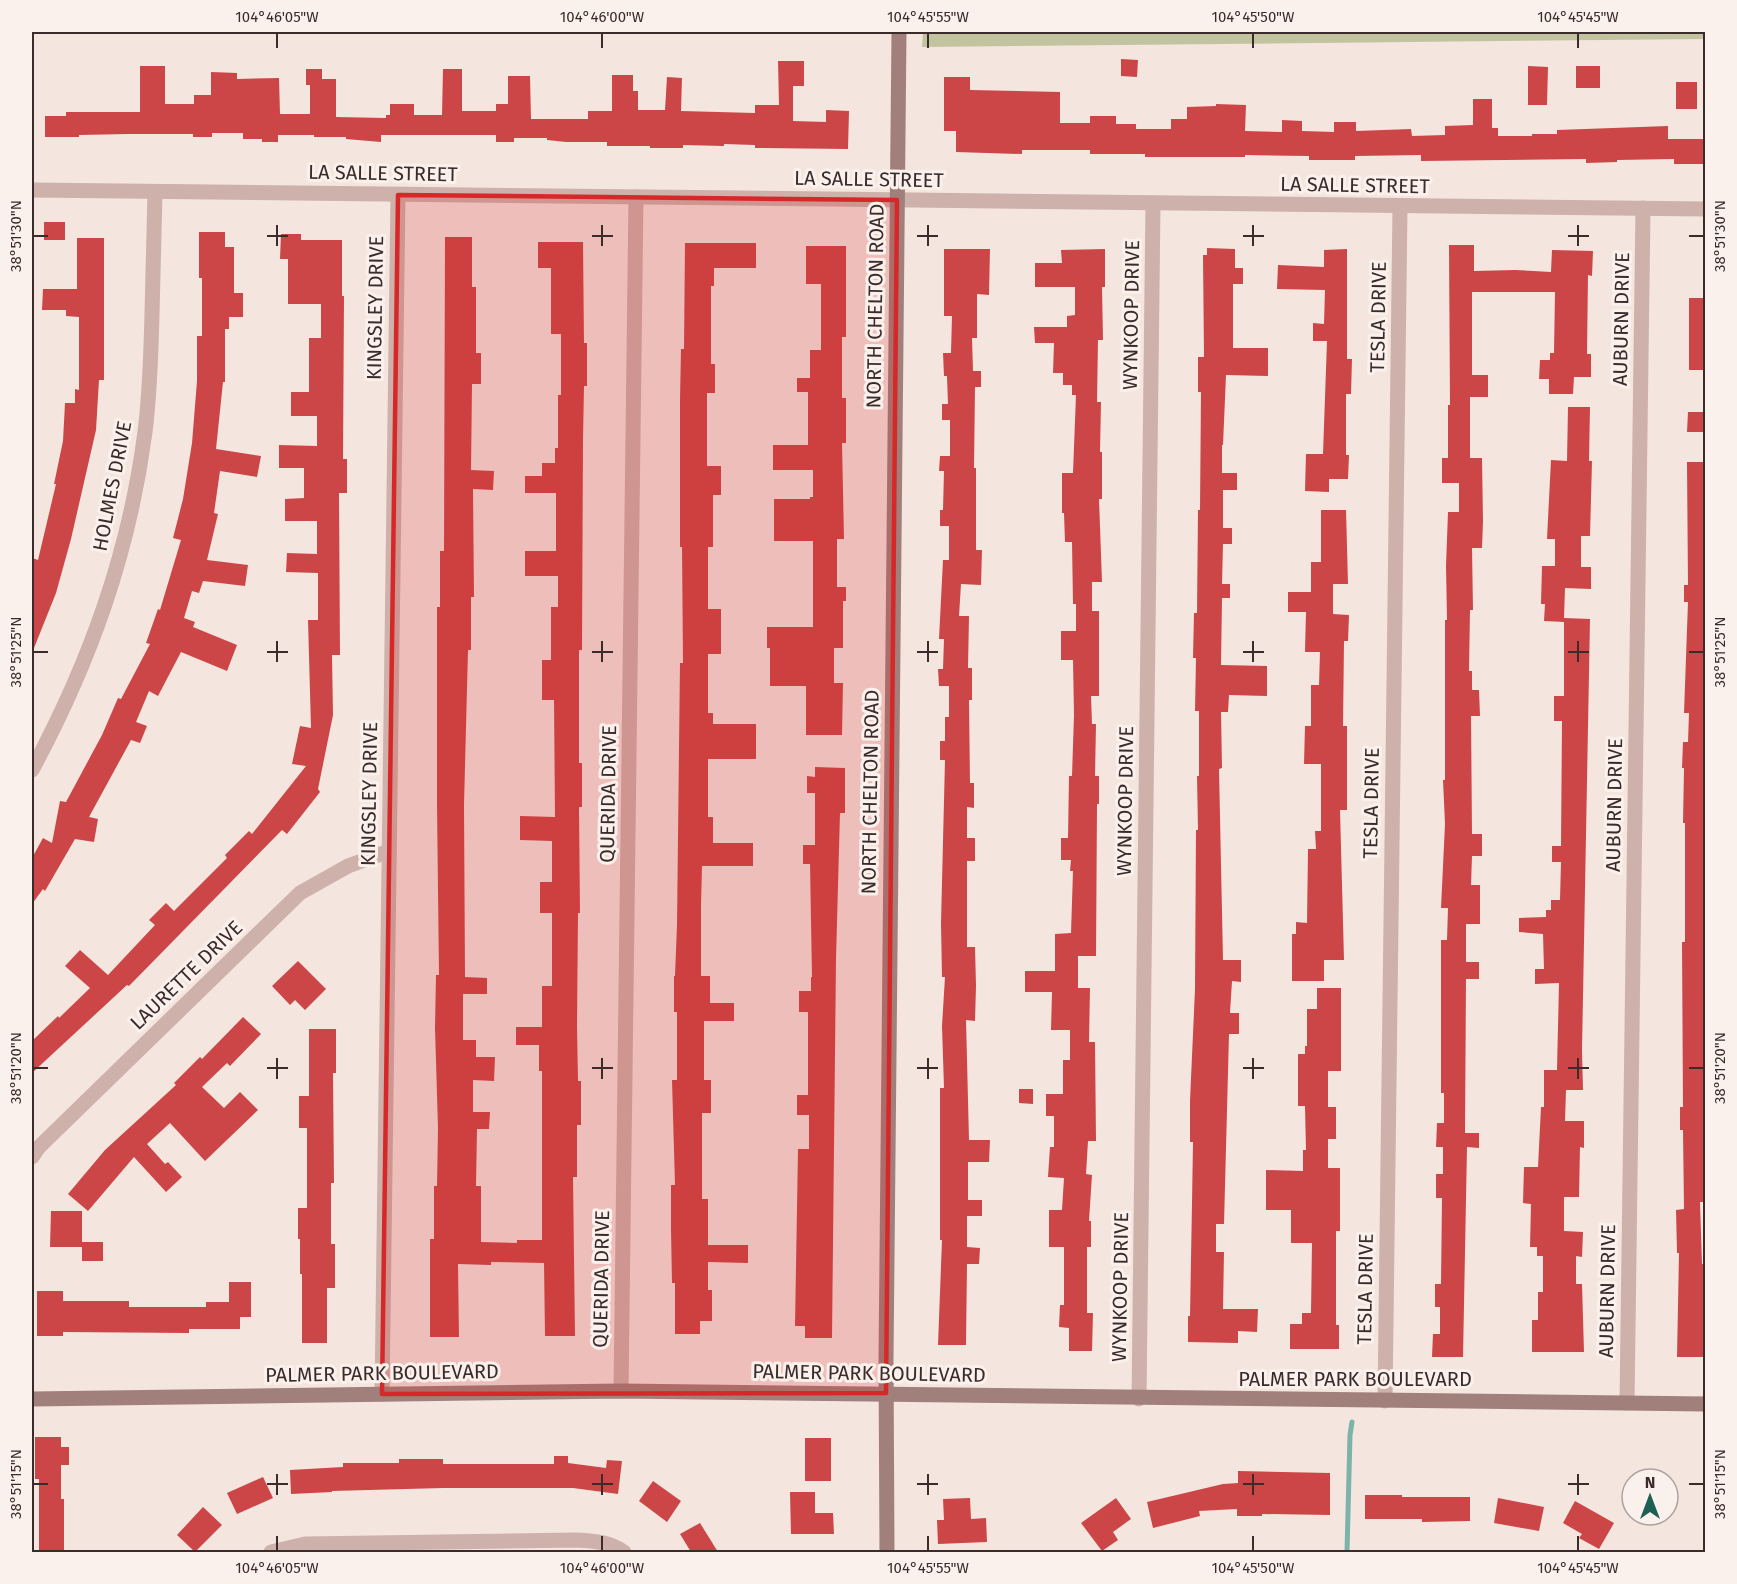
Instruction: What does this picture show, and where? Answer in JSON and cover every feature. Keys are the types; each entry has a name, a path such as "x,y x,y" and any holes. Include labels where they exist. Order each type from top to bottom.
{"main road":[{"name":"NORTH CHELTON ROAD","path":"887,1552 885,1394 898,32"},
{"name":"PALMER PARK BOULEVARD","path":"32,1399 621,1391 1706,1404"}],"street":[{"name":"LA SALLE STREET","path":"32,190 1706,209"},
{"name":"HOLMES DRIVE","path":"32,770 72,691 104,612 137,486 150,378 155,192"},
{"name":"KINGSLEY DRIVE","path":"382,1394 398,195"},
{"name":"QUERIDA DRIVE","path":"621,1391 636,197"},
{"name":"WYNKOOP DRIVE","path":"1139,1399 1153,203"},
{"name":"TESLA DRIVE","path":"1385,1401 1400,206"},
{"name":"AUBURN DRIVE","path":"1627,1403 1643,208"},
{"name":"LAURETTE DRIVE","path":"32,1157 38,1148 300,893 348,866 389,851"},
{"path":"271,1552 305,1544 442,1548 577,1540 600,1541 618,1547 624,1552"}],"highlighted area":[{"path":"398,195 897,200 886,1393 382,1394"}],"green space":[{"path":"923,32 1705,32 1706,39 922,47"}],"building":[{"path":"1121,59 1138,60 1137,77 1121,76"},
{"path":"778,61 804,61 804,86 793,86 793,121 826,122 826,110 849,111 848,149 755,148 755,145 724,144 724,146 683,145 683,148 650,148 650,146 607,146 607,142 566,142 547,140 547,138 514,138 514,142 496,142 496,135 381,135 381,142 346,139 346,137 278,135 278,142 262,142 262,139 243,139 243,133 212,133 212,137 193,137 193,134 128,134 45,137 45,116 66,116 66,112 140,112 140,66 165,66 165,104 194,104 194,95 211,95 211,72 237,73 237,79 279,78 280,114 310,114 310,85 306,85 306,69 322,69 322,79 336,79 336,117 386,118 386,115 390,115 390,104 414,104 414,115 442,115 443,69 462,69 462,111 496,111 496,104 508,104 508,76 530,76 531,119 588,119 588,111 612,111 612,75 633,75 633,91 638,91 638,110 665,110 667,77 682,78 681,111 755,113 755,105 779,105"},
{"path":"1528,66 1548,67 1547,105 1528,105"},
{"path":"1576,66 1600,66 1600,88 1576,88"},
{"path":"944,77 970,77 970,90 1060,92 1060,123 1090,123 1090,116 1116,116 1116,124 1136,124 1136,129 1171,129 1171,119 1187,119 1187,107 1216,106 1216,104 1246,105 1245,131 1282,132 1282,120 1302,121 1302,131 1334,132 1334,122 1356,122 1356,131 1411,129 1412,136 1445,135 1445,126 1473,125 1473,99 1492,99 1492,128 1498,128 1498,136 1557,134 1557,130 1668,126 1668,139 1706,139 1706,164 1674,164 1674,159 1586,163 1586,159 1421,161 1421,155 1355,156 1355,160 1309,160 1309,156 1145,157 1145,154 1090,154 1090,150 1022,150 1022,154 956,152 956,131 944,131"},
{"path":"1676,82 1697,82 1697,109 1676,109"},
{"path":"44,222 65,222 65,240 44,240"},
{"path":"199,232 225,232 225,247 234,247 234,293 243,293 243,317 229,317 229,329 225,329 225,382 223,382 216,449 261,456 257,477 220,471 214,513 218,514 207,560 248,565 245,586 203,581 199,593 192,591 184,618 195,622 193,627 237,645 227,671 181,652 158,696 149,691 136,722 147,726 140,743 131,740 89,817 98,819 94,842 75,839 45,891 43,889 32,904 32,858 43,838 52,843 60,801 66,802 102,735 118,698 121,699 150,644 146,643 158,609 160,610 181,540 173,538 183,499 192,443 197,381 197,336 202,336"},
{"path":"281,234 301,234 301,240 342,240 343,459 347,459 347,493 339,493 340,655 332,655 333,715 318,789 320,792 287,834 282,830 129,986 127,985 32,1073 32,1041 90,988 65,966 80,950 108,975 155,925 149,920 166,903 174,911 227,858 225,855 249,831 252,834 306,766 292,764 300,726 311,728 308,620 318,620 318,573 286,572 287,553 317,554 317,521 285,521 285,499 304,498 304,468 279,468 279,445 317,446 317,416 291,416 291,392 309,392 309,338 321,338 321,304 288,304 288,259 280,259"},
{"path":"445,237 472,237 472,287 476,287 476,353 481,353 481,384 472,384 471,470 494,471 493,490 473,489 474,597 471,597 471,650 468,650 464,805 465,977 487,978 487,994 463,994 463,1040 476,1040 476,1057 495,1057 494,1081 473,1080 473,1112 490,1112 489,1129 477,1129 476,1186 481,1186 481,1242 517,1243 517,1240 542,1240 542,1071 539,1071 539,1045 516,1045 516,1027 542,1027 542,986 552,986 552,913 540,913 540,882 552,882 552,841 520,840 520,816 555,817 554,700 542,700 542,660 551,660 551,607 558,607 558,576 525,576 525,551 556,551 556,493 525,493 525,476 542,476 542,463 555,463 555,448 558,448 558,395 561,395 561,334 551,334 551,268 538,268 538,242 583,242 584,343 587,343 587,386 584,386 582,650 579,650 579,763 582,763 582,807 579,807 580,913 578,913 577,1026 581,1125 577,1125 577,1177 573,1177 575,1336 545,1336 544,1263 491,1262 491,1265 458,1264 459,1337 430,1337 430,1239 434,1239 434,1186 437,1186 438,1128 435,1028 436,975 439,975 437,607 440,607 440,551 444,551"},
{"path":"77,238 104,238 104,380 99,380 96,430 71,539 56,593 32,653 32,558 38,560 56,484 54,484 63,441 65,403 75,403 75,389 79,390 79,317 66,316 66,310 42,310 43,289 77,289"},
{"path":"685,243 756,243 756,268 714,268 714,286 711,286 711,364 715,364 715,393 707,393 707,466 721,466 721,495 713,495 713,547 708,547 708,609 721,609 721,654 708,654 708,713 713,713 713,724 756,724 756,759 708,759 708,817 713,817 713,843 753,843 753,866 702,866 701,905 701,976 710,976 710,1003 734,1003 734,1021 704,1021 704,1080 711,1080 711,1113 702,1113 702,1199 708,1199 708,1245 748,1245 748,1263 708,1262 708,1290 712,1290 712,1321 700,1321 700,1334 675,1334 675,1283 672,1283 671,1229 671,1185 675,1185 672,1080 677,1080 677,1012 674,1012 674,976 677,925 680,663 683,663 680,400 681,349 684,349"},
{"path":"1449,245 1474,245 1474,271 1551,272 1552,250 1593,251 1592,276 1588,275 1587,354 1591,354 1591,377 1574,377 1573,394 1549,394 1549,379 1539,379 1540,360 1550,360 1550,353 1554,353 1555,292 1472,292 1472,375 1488,375 1488,397 1470,397 1470,458 1482,458 1482,548 1472,548 1473,610 1470,610 1469,671 1472,671 1472,690 1479,690 1480,716 1471,716 1472,834 1482,834 1482,856 1472,856 1471,885 1480,885 1480,924 1466,924 1466,962 1479,962 1479,979 1466,979 1465,1133 1479,1133 1479,1148 1467,1147 1463,1357 1432,1357 1433,1334 1440,1334 1440,1307 1435,1307 1435,1284 1441,1284 1442,1198 1436,1198 1436,1174 1443,1174 1443,1147 1436,1147 1437,1123 1444,1123 1444,1093 1441,1093 1441,940 1447,940 1448,908 1441,908 1445,824 1443,780 1445,780 1446,566 1448,512 1459,512 1459,483 1442,483 1442,458 1448,458 1448,405 1450,405"},
{"path":"806,246 846,246 846,337 842,337 842,398 846,398 846,443 842,443 844,539 837,539 837,587 846,587 846,601 843,601 843,648 834,648 834,683 843,683 842,735 806,735 806,686 770,686 770,648 767,648 767,627 813,627 813,541 774,541 774,499 810,499 813,497 813,470 773,470 773,445 808,445 808,392 797,392 797,378 810,378 810,350 821,350 821,284 806,284"},
{"path":"1207,248 1235,249 1235,268 1243,268 1243,284 1233,284 1233,348 1268,348 1268,376 1226,375 1222,445 1222,473 1237,473 1237,490 1223,490 1223,528 1232,528 1232,544 1223,544 1222,584 1230,584 1230,598 1222,598 1221,665 1267,666 1267,696 1229,695 1228,712 1221,712 1222,768 1219,769 1223,960 1241,960 1241,982 1232,981 1230,1013 1239,1013 1239,1034 1229,1034 1224,1224 1216,1224 1216,1252 1224,1252 1223,1309 1258,1309 1257,1332 1238,1331 1238,1343 1188,1342 1193,1142 1190,1142 1190,1101 1195,989 1197,776 1199,776 1199,711 1195,711 1196,658 1193,658 1194,613 1197,613 1198,510 1200,510 1201,392 1198,392 1198,357 1204,357 1203,255 1207,255"},
{"path":"944,249 990,249 989,295 977,294 977,338 972,338 973,371 981,371 981,387 975,387 974,468 976,468 976,550 982,550 981,585 961,584 959,616 969,616 968,668 972,668 972,700 969,700 970,783 974,783 974,808 967,807 967,838 975,838 975,861 967,861 967,947 975,947 976,986 975,1021 966,1020 969,1140 990,1140 989,1162 968,1162 968,1200 982,1200 982,1216 967,1216 967,1247 980,1248 979,1264 967,1264 966,1345 938,1345 942,1240 940,1240 940,1088 944,1088 942,1026 945,977 942,977 941,923 945,760 940,760 940,741 945,741 945,717 949,717 949,686 939,686 938,669 943,669 944,639 939,639 943,560 949,560 949,526 940,526 940,510 943,510 944,471 939,471 940,456 950,456 950,420 942,420 942,404 948,404 943,353 951,353 952,316 944,316"},
{"path":"1105,249 1105,287 1102,287 1103,340 1098,340 1097,402 1101,402 1102,499 1099,499 1102,582 1092,582 1092,611 1099,611 1099,696 1091,696 1092,724 1096,724 1095,776 1099,776 1096,956 1078,956 1078,988 1090,988 1089,1042 1095,1042 1096,1141 1088,1141 1086,1174 1092,1175 1089,1221 1091,1221 1091,1247 1087,1247 1087,1313 1093,1313 1092,1351 1069,1351 1069,1328 1059,1327 1060,1305 1064,1305 1064,1247 1049,1247 1049,1210 1062,1210 1064,1178 1048,1177 1050,1147 1054,1147 1054,1116 1046,1116 1046,1094 1063,1094 1063,1060 1070,1060 1070,1030 1051,1030 1052,992 1025,992 1025,971 1055,971 1055,934 1071,933 1073,871 1070,871 1071,860 1061,860 1061,838 1068,838 1069,776 1072,776 1074,715 1073,660 1061,660 1061,631 1076,631 1076,604 1073,604 1072,542 1065,542 1062,473 1073,473 1076,395 1072,395 1072,385 1063,385 1063,373 1053,373 1054,343 1035,343 1034,327 1067,327 1067,316 1075,315 1075,287 1035,287 1035,263 1062,263 1061,250"},
{"path":"1347,249 1347,359 1352,359 1351,394 1346,394 1348,479 1329,479 1329,492 1305,491 1306,454 1323,454 1327,341 1313,341 1313,323 1324,324 1325,290 1277,289 1278,265 1324,267 1324,250"},
{"path":"1689,298 1706,298 1706,370 1689,370"},
{"path":"1568,407 1590,407 1589,461 1592,461 1590,536 1581,536 1581,567 1591,567 1591,589 1565,588 1564,618 1590,619 1583,1090 1566,1090 1565,1121 1584,1121 1584,1148 1580,1147 1579,1197 1564,1197 1564,1231 1583,1232 1582,1257 1576,1256 1576,1284 1582,1284 1584,1352 1532,1352 1532,1320 1538,1320 1538,1292 1543,1292 1543,1256 1537,1256 1537,1247 1530,1247 1531,1204 1523,1203 1524,1167 1538,1167 1541,1107 1544,1107 1544,1070 1557,1070 1559,983 1535,984 1535,969 1544,969 1543,934 1519,932 1519,918 1546,917 1546,910 1551,910 1551,900 1560,900 1561,862 1552,862 1552,846 1561,846 1562,721 1554,721 1554,696 1564,696 1564,622 1544,621 1545,604 1541,604 1542,566 1555,566 1555,539 1547,539 1551,460 1567,461"},
{"path":"1688,412 1706,412 1706,432 1687,432"},
{"path":"1687,462 1706,462 1704,1046 1706,1046 1706,1202 1700,1202 1706,1351 1703,1351 1703,1357 1677,1357 1679,1253 1677,1253 1676,1210 1684,1209 1683,1130 1680,1130 1680,1107 1683,1107 1682,942 1685,942 1685,823 1683,823 1684,768 1682,768 1683,742 1688,742 1689,713 1684,713 1688,602 1684,602 1684,585 1688,585"},
{"path":"1321,510 1346,510 1348,584 1333,584 1333,614 1349,615 1348,641 1344,641 1343,726 1347,726 1347,810 1340,810 1344,960 1324,960 1324,981 1292,981 1292,934 1296,934 1296,922 1307,923 1308,849 1316,849 1315,831 1321,831 1321,764 1304,764 1305,726 1311,726 1311,685 1319,685 1320,652 1305,652 1306,612 1288,612 1288,592 1311,592 1311,562 1321,562"},
{"path":"815,767 845,768 845,813 840,813 836,959 832,1338 805,1338 805,1326 795,1326 798,1149 809,1149 809,1115 797,1115 797,1095 808,1095 808,1012 799,1012 799,991 811,991 812,977 810,864 803,864 803,845 815,845 815,793 807,793 807,776 815,777"},
{"path":"298,961 326,989 305,1010 295,1000 290,1005 272,986"},
{"path":"1317,988 1341,988 1341,1071 1328,1071 1328,1107 1336,1107 1336,1139 1328,1139 1328,1168 1340,1168 1340,1231 1336,1231 1336,1325 1339,1325 1339,1349 1290,1349 1290,1324 1302,1324 1302,1313 1311,1313 1312,1243 1291,1243 1291,1210 1266,1210 1266,1170 1303,1171 1303,1150 1306,1150 1305,1106 1298,1106 1298,1054 1305,1054 1307,1009 1317,1009"},
{"path":"243,1017 261,1034 230,1066 227,1063 202,1087 224,1108 240,1092 258,1110 205,1161 170,1123 147,1144 165,1164 168,1162 182,1177 166,1192 134,1157 88,1211 68,1194 105,1150 176,1085 174,1083 200,1057 202,1059"},
{"path":"309,1029 336,1029 336,1073 333,1073 334,1183 331,1183 331,1244 335,1244 335,1288 327,1288 327,1343 302,1343 302,1274 300,1274 298,1208 307,1208 307,1128 299,1128 299,1096 309,1096"},
{"path":"1019,1089 1033,1089 1033,1104 1019,1103"},
{"path":"51,1211 82,1211 82,1247 50,1247"},
{"path":"82,1242 103,1242 103,1261 82,1261"},
{"path":"229,1282 251,1282 251,1317 240,1317 240,1329 189,1329 189,1333 63,1332 63,1336 37,1336 37,1291 63,1291 63,1301 129,1301 129,1307 206,1307 206,1302 229,1302"},
{"path":"35,1437 61,1437 61,1447 69,1447 69,1465 61,1465 61,1499 64,1499 64,1552 39,1552 39,1479 35,1479"},
{"path":"805,1438 831,1438 831,1481 805,1481"},
{"path":"554,1456 568,1456 568,1463 606,1468 607,1460 622,1461 618,1494 573,1488 443,1488 291,1494 290,1470 343,1467 343,1463 399,1463 399,1459 443,1459 443,1464 554,1464"},
{"path":"1238,1471 1330,1473 1330,1515 1237,1516 1237,1509 1199,1511 1200,1516 1153,1528 1147,1502 1223,1484 1238,1483"},
{"path":"263,1477 273,1498 237,1514 227,1493"},
{"path":"653,1481 681,1501 667,1522 639,1501"},
{"path":"790,1492 815,1492 815,1513 833,1513 834,1534 791,1534"},
{"path":"1365,1495 1470,1497 1470,1521 1422,1522 1422,1519 1365,1519"},
{"path":"970,1498 971,1519 986,1518 987,1542 938,1544 937,1520 944,1520 943,1499"},
{"path":"1116,1498 1131,1519 1113,1532 1118,1540 1102,1551 1081,1523"},
{"path":"1498,1498 1544,1507 1539,1531 1494,1523"},
{"path":"1575,1501 1614,1523 1599,1549 1579,1538 1582,1534 1563,1523"},
{"path":"203,1507 222,1525 195,1552 177,1535"},
{"path":"700,1523 718,1552 691,1552 680,1534"}],"waterway":[{"path":"1347,1552 1352,1422"}]}
